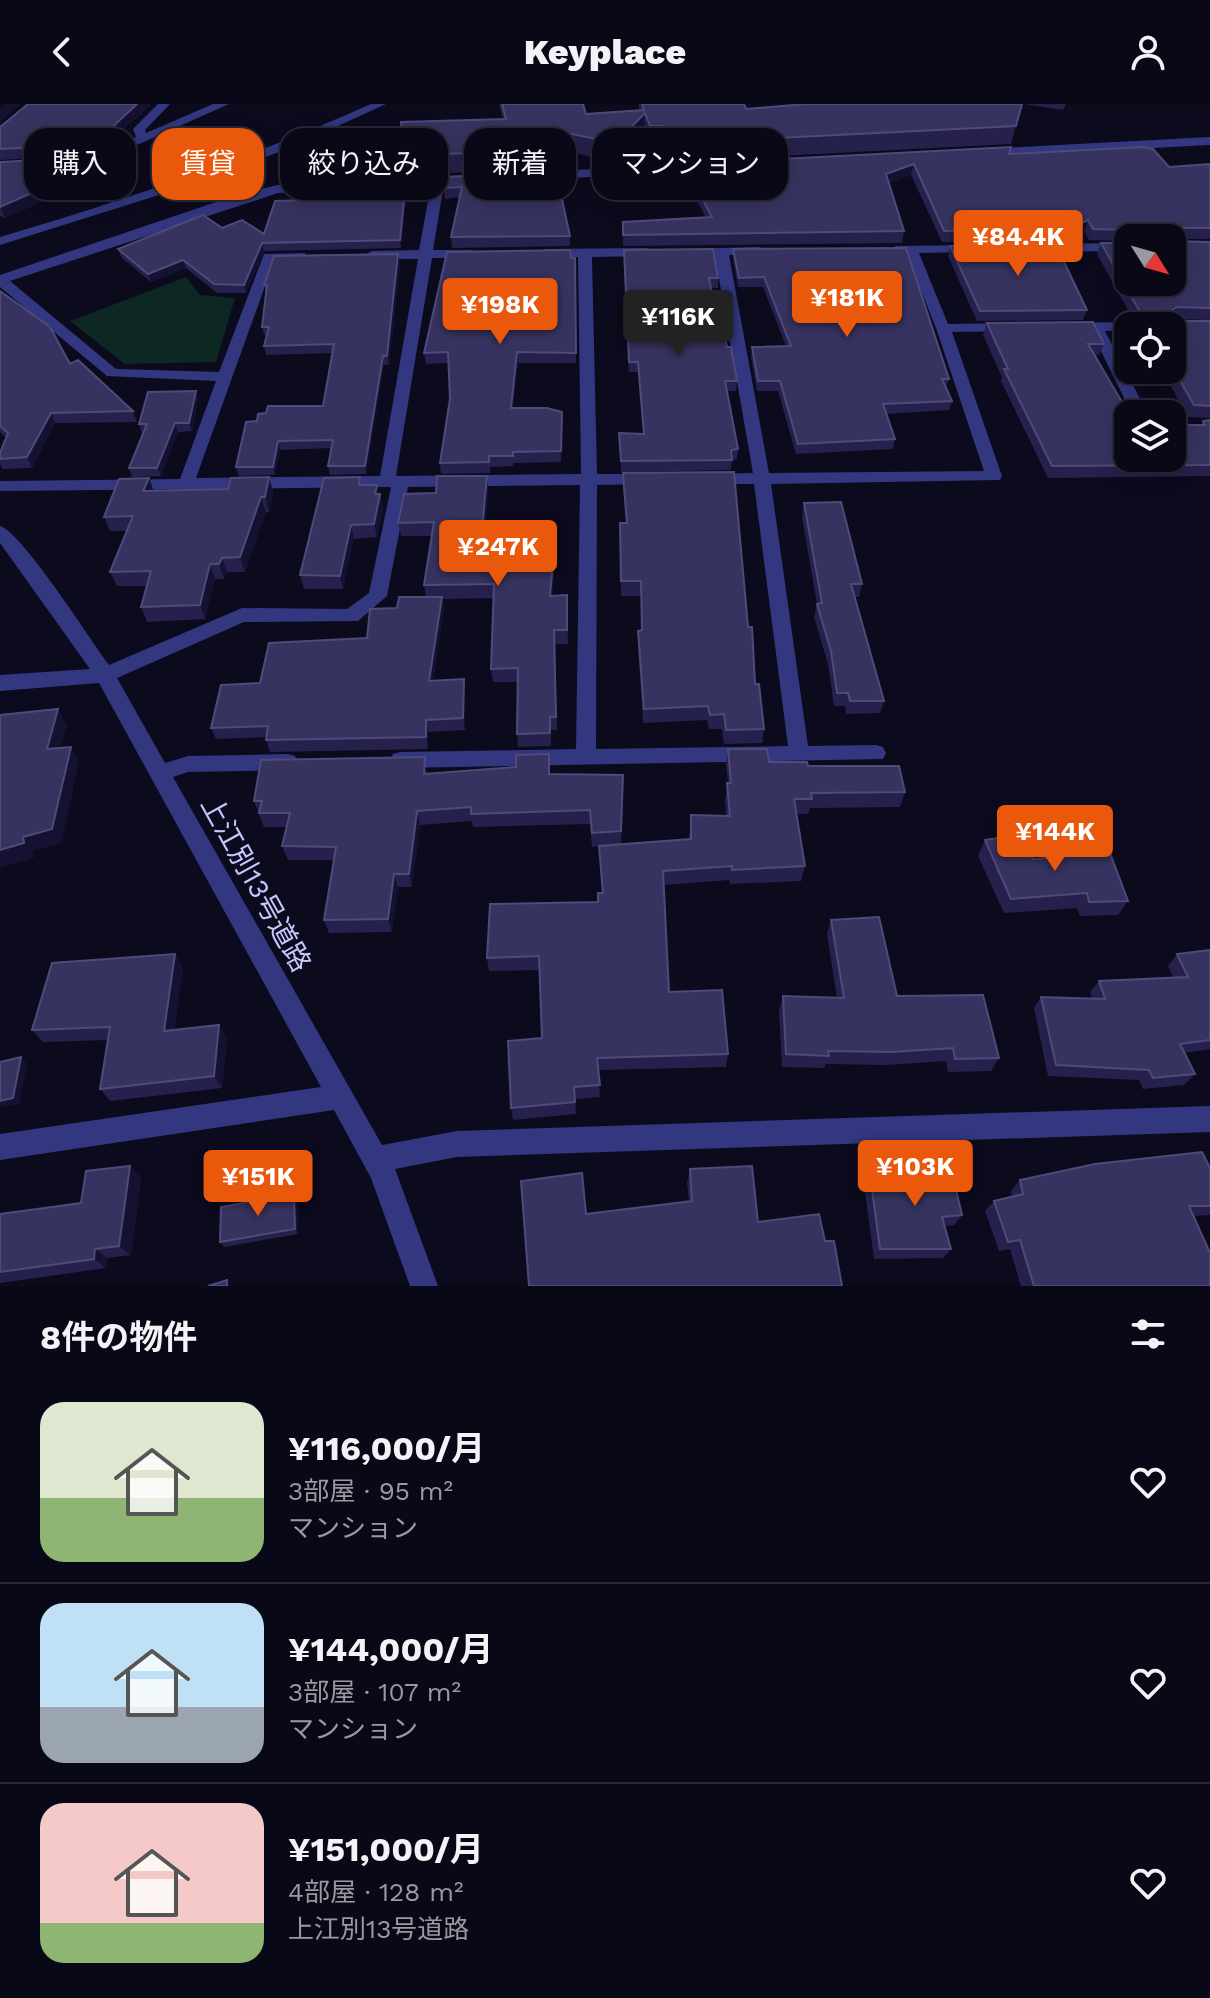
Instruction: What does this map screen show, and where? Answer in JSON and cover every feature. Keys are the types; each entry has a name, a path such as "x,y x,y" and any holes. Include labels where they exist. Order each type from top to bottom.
{"street":[{"path":"142,139 139,129 164,104"},
{"path":"0,166 88,162 223,104"},
{"path":"0,241 72,220 260,154 380,104"},
{"path":"974,153 1210,141"},
{"path":"0,280 280,189"},
{"path":"0,683 105,675 242,615 351,616 378,596 435,200"},
{"path":"1019,248 1114,247"},
{"path":"879,250 988,248"},
{"path":"0,486 994,476 943,328 911,249"},
{"path":"721,251 762,478 799,754"},
{"path":"522,254 769,251"},
{"path":"585,253 589,480 586,757"},
{"path":"363,256 490,254"},
{"path":"186,484 269,257 316,256"},
{"path":"0,280 112,373 225,377"},
{"path":"943,328 1114,326"},
{"path":"1096,327 1133,400"},
{"name":"上江別13号道路","path":"0,532 22,557 105,675 376,1159 424,1286"},
{"path":"379,760 876,753"},
{"path":"159,773 188,764 315,761"},
{"path":"0,1147 340,1096"},
{"path":"376,1159 457,1144 1210,1119"}],"green space":[{"path":"186,277 200,295 235,298 216,362 125,364 70,321"}],"building":[{"path":"28,104 137,104 112,128 24,128 24,148 0,149 0,127"},
{"path":"502,104 583,104 586,114 644,110 642,104 744,104 746,109 806,104 1022,104 1016,126 788,137 788,128 650,126 645,113 630,128 592,128 592,138 576,135 576,128 464,128 464,153 448,154 448,128 402,128 401,122 506,119"},
{"path":"1011,147 1009,154 1143,147 1153,149 1169,167 1210,164 1210,228 1186,228 1186,224 1114,224 1114,230 1093,229 1088,220 1070,229 944,231 914,164 886,174 904,231 623,235 623,222 712,217 703,200 788,200 788,159"},
{"path":"24,161 24,196 0,207 0,162"},
{"path":"464,176 464,200 562,200 570,236 451,237 462,187 448,188 448,177"},
{"path":"404,200 400,240 262,243 244,285 214,284 183,260 148,274 118,249 203,215 222,228 242,220 264,234 275,201"},
{"path":"1186,241 1210,242 1210,308 1177,307 1170,312 1140,312 1131,296 1186,296"},
{"path":"1101,243 1114,243 1114,266"},
{"path":"1056,245 1087,310 980,311 950,246"},
{"path":"906,248 949,379 942,379 952,401 883,404 895,439 798,444 780,381 758,381 752,347 791,346 764,277 739,278 733,249"},
{"path":"713,249 718,278 709,278 720,332 724,332 727,347 731,347 737,381 725,381 738,449 731,450 732,460 621,461 619,433 644,434 638,362 629,362 624,250"},
{"path":"570,250 571,258 575,258 576,353 517,352 511,408 547,408 562,412 561,451 513,452 513,456 489,456 489,462 440,463 450,399 448,352 424,353 447,252"},
{"path":"398,254 387,356 383,356 365,466 328,466 333,440 278,441 273,467 236,467 246,422 257,421 258,414 266,413 268,406 323,406 334,344 264,346 269,327 262,327 267,285 264,285 274,256"},
{"path":"0,291 50,327 70,364 78,360 133,411 51,413 27,457 0,459 8,433 0,426"},
{"path":"1186,321 1210,321 1210,406 1194,405 1182,384 1186,384"},
{"path":"1093,322 1104,344 1088,344 1121,400 1114,400 1114,466 1052,466 1004,369 1008,369 987,323"},
{"path":"196,391 189,423 175,423 157,468 129,468 147,424 139,424 148,392"},
{"path":"1210,420 1210,465 1186,465 1186,425 1205,425 1203,421"},
{"path":"734,472 748,627 752,627 755,684 759,684 764,729 726,730 724,714 710,715 708,706 644,709 638,631 642,630 641,581 621,581 620,523 627,523 623,473"},
{"path":"437,476 487,476 481,540 555,540 550,596 567,595 567,630 554,630 556,717 550,717 550,733 517,734 518,668 491,669 494,584 424,585 434,522 398,523 404,494 436,493"},
{"path":"269,477 265,497 261,497 240,557 222,558 219,564 210,564 200,605 141,607 151,571 110,572 133,516 104,517 119,479 149,478 143,491 228,489 231,478"},
{"path":"360,477 359,485 377,485 375,494 380,494 374,524 351,525 340,576 300,575 324,478"},
{"path":"841,502 862,584 851,584 884,701 850,701 848,693 837,693 831,651 817,604 822,603 804,503"},
{"path":"399,597 442,597 429,681 464,679 463,718 426,720 426,737 266,740 268,726 211,728 221,685 260,683 269,643 367,638 370,609 397,608"},
{"path":"58,709 47,749 71,747 52,829 23,837 24,843 0,850 0,715"},
{"path":"728,749 767,749 769,762 807,762 808,766 899,766 905,792 811,793 812,799 794,799 805,866 732,870 732,866 663,871 669,992 722,990 728,1054 597,1058 600,1085 574,1087 575,1102 511,1108 508,1041 542,1038 539,956 487,958 490,904 598,902 598,893 603,893 599,846 691,839 691,815 730,816"},
{"path":"549,754 549,774 623,775 621,831 592,833 590,810 471,814 471,807 417,811 409,874 394,874 388,919 324,920 336,847 282,846 290,813 259,813 262,801 254,801 261,760 425,757 424,774 516,767 516,755"},
{"path":"1024,834 1033,859 1110,853 1128,901 1089,902 1087,893 1011,899 985,840"},
{"path":"879,917 897,996 983,995 999,1058 955,1059 953,1048 892,1052 828,1051 829,1056 786,1054 783,996 844,998 831,920"},
{"path":"1210,950 1210,1040 1180,1044 1195,1074 1153,1078 1149,1070 1056,1065 1041,997 1105,999 1099,981 1188,977 1177,954"},
{"path":"175,954 164,1031 219,1025 214,1076 100,1089 110,1027 32,1030 52,963"},
{"path":"21,1057 13,1098 0,1101 0,1062"},
{"path":"1202,1152 1210,1168 1210,1206 1189,1206 1210,1253 1210,1286 1034,1286 1020,1240 1008,1242 994,1201 1023,1194 1020,1180 1095,1164"},
{"path":"950,1164 962,1215 942,1217 951,1249 880,1249 870,1174 922,1172 920,1165"},
{"path":"130,1166 119,1246 95,1249 94,1259 0,1272 0,1214 81,1203 86,1171"},
{"path":"752,1166 758,1222 819,1214 825,1241 834,1241 842,1286 529,1286 521,1181 582,1173 586,1214 692,1201 690,1169"},
{"path":"294,1194 295,1229 220,1242 221,1207"},
{"path":"227,1280 227,1286 208,1286"}]}
